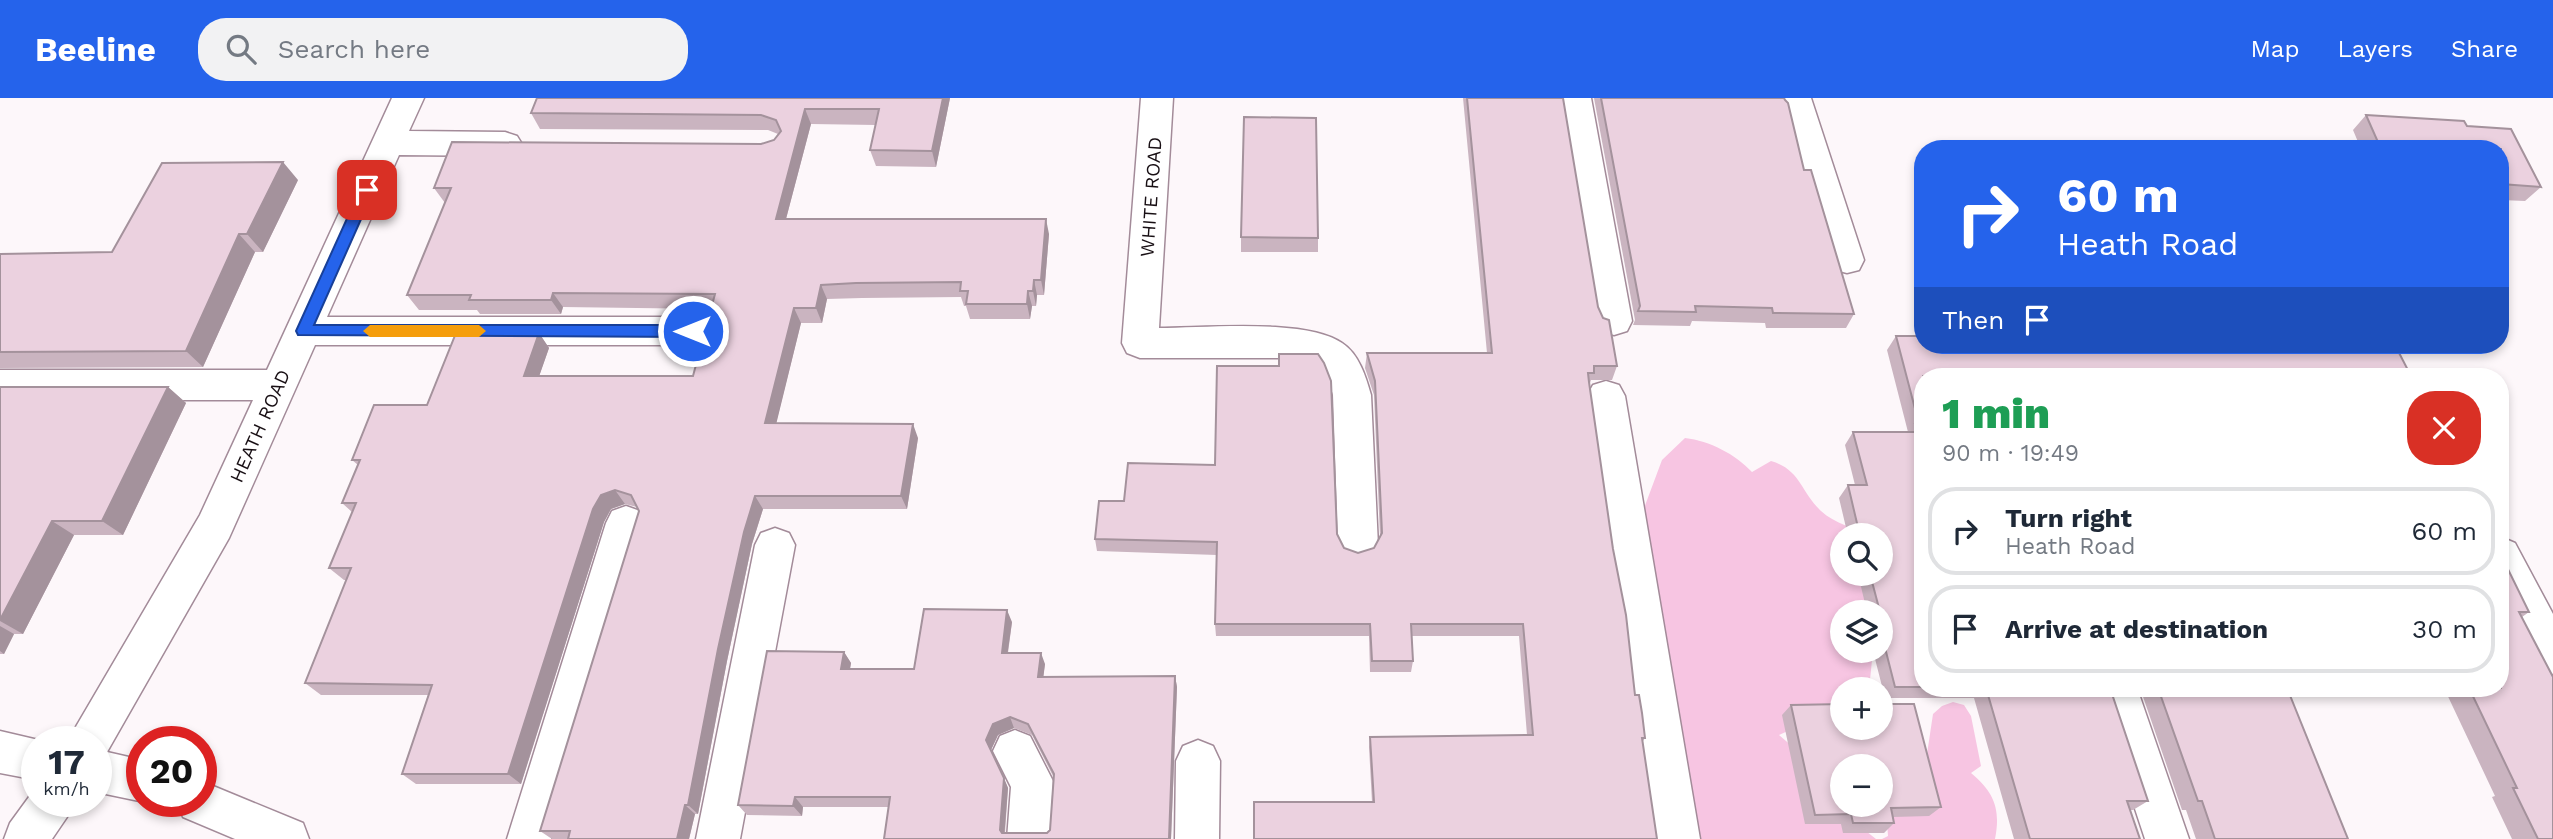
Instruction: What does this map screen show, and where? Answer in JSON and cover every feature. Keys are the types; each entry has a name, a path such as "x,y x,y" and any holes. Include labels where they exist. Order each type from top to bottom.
{"street":[{"name":"HEATH ROAD","path":"98,726 215,526 408,98"},
{"name":"WHITE ROAD","path":"1157,98 1140,343 1300,343 1318,346 1336,359 1346,373 1352,396 1358,546"},
{"path":"1575,98 1614,321"},
{"path":"1795,98 1847,260"},
{"path":"388,144 537,144"},
{"path":"303,331 693,331"},
{"path":"0,385 278,385"},
{"path":"1606,396 1678,839"},
{"path":"529,839 626,523"},
{"path":"718,839 775,545"},
{"path":"2509,570 2553,655"},
{"path":"2119,697 2167,839"},
{"path":"1015,751 1033,785 1029,839"},
{"path":"0,752 21,756"},
{"path":"1197,839 1198,761"},
{"path":"217,809 287,839"},
{"path":"26,839 41,817"}],"shaded area":[{"path":"1685,438 1722,449 1752,472 1771,461 1781,465 1789,470 1821,511 1840,523 1830,523 1830,586 1881,586 1881,600 1830,600 1830,663 1872,663 1870,677 1830,677 1830,712 1779,735 1793,747 1830,790 1830,817 1853,817 1876,839 1701,839 1680,796 1640,519 1662,460"},
{"path":"1953,702 1964,705 1971,716 1981,766 1971,773 1985,787 1994,802 1997,819 1995,839 1882,839 1888,836 1887,823 1893,817 1927,754 1933,714 1942,706"}],"building":[{"path":"537,98 943,98 932,151 870,150 879,109 805,109 776,219 1046,219 1041,280 1034,280 1033,291 1028,291 1027,304 966,304 968,291 960,291 961,282 856,283 821,285 816,308 794,308 765,423 913,424 901,496 755,496 744,532 718,649 688,805 685,805 677,839 568,839 570,831 540,831 639,511 631,495 615,490 601,495 593,509 508,774 402,774 432,685 305,683 351,568 329,568 356,503 342,503 360,460 352,460 374,405 427,405 456,333 539,333 524,376 693,376 715,294 553,293 551,300 469,300 471,295 407,295 451,188 434,188 452,142 761,144 774,140 781,131 776,120 761,115 531,113"},
{"path":"1467,98 1563,98 1598,307 1603,318 1609,320 1617,366 1594,366 1594,373 1588,373 1613,549 1626,615 1635,695 1639,695 1642,713 1645,738 1642,738 1657,839 1254,839 1254,802 1374,802 1370,737 1533,735 1523,624 1411,624 1413,661 1372,661 1370,624 1215,624 1217,542 1095,539 1099,501 1124,501 1128,463 1215,465 1217,366 1279,366 1279,354 1318,354 1331,381 1337,534 1344,548 1358,553 1374,548 1382,533 1375,381 1367,353 1492,353"},
{"path":"1601,98 1784,98 1788,103 1804,170 1811,170 1854,314 1773,313 1772,308 1695,306 1696,312 1638,311 1640,306"},
{"path":"2366,115 2464,121 2467,126 2511,129 2541,187 2509,185 2509,140 2377,140"},
{"path":"1244,117 1316,118 1318,238 1241,237"},
{"path":"283,162 247,234 239,234 186,351 0,352 0,254 112,252 162,163"},
{"path":"1896,336 1914,336 1914,354 2400,354 2407,368 1914,368 1914,405"},
{"path":"0,387 168,387 102,521 52,521 0,620"},
{"path":"1853,432 1914,432 1914,687 1895,687 1889,663 1893,663 1893,600 1877,600 1873,586 1893,586 1893,523 1857,523 1848,485 1867,485"},
{"path":"2509,571 2529,612 2519,612 2553,677 2553,839 2538,839 2513,788 2517,788 2473,697 2509,697"},
{"path":"924,609 1007,610 1002,653 1041,653 1038,677 1175,676 1169,839 884,839 890,797 795,797 793,806 738,805 767,651 844,652 841,669 914,669","holes":["1010,717 1028,724 1054,774 1050,830 1047,833 1002,833 1000,830 1004,778 986,740 993,724"]},
{"path":"1989,697 2113,697 2148,801 2127,801 2140,839 2030,839"},
{"path":"2161,697 2291,697 2348,839 2215,839 2202,801 2198,801"},
{"path":"1830,704 1830,740 1893,740 1893,704 1914,704 1941,807 1893,808 1893,754 1830,754 1830,815 1815,815 1791,705"},
{"path":"1852,817 1893,817 1894,823 1853,823"}],"slow traffic":[{"path":"370,331 479,331"}],"route":[{"path":"367,190 303,331 693,331"}]}
